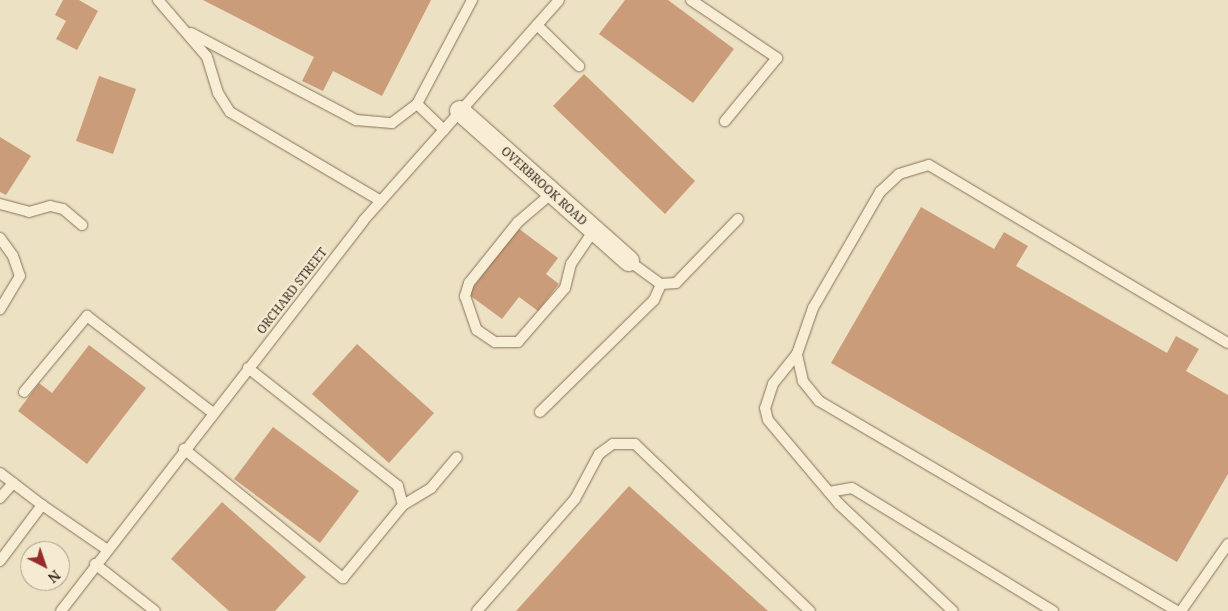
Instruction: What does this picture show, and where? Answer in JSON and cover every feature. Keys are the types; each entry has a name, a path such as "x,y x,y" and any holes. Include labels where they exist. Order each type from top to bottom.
{"street":[{"name":"OVERBROOK ROAD","path":"460,111 628,261"}],"lane":[{"path":"158,0 188,32 207,57 218,93 230,112 381,201"},
{"path":"188,32 356,120 392,123 416,104 472,0"},
{"name":"ORCHARD STREET","path":"61,611 106,549 184,449 381,201 559,0"},
{"path":"691,0 777,58 725,121"},
{"path":"537,25 580,66"},
{"path":"416,104 444,130"},
{"path":"953,611 829,492 768,420 765,408 773,384 798,354 813,308 880,192 899,174 929,165 1228,343"},
{"path":"552,193 518,222 469,283 466,302 477,330 495,342 518,342 565,288 571,264 594,230"},
{"path":"0,204 29,212 50,206 63,209 82,225"},
{"path":"628,261 661,284 676,284 689,275 738,219"},
{"path":"0,238 14,256 20,276 0,309"},
{"path":"540,412 654,300 661,284"},
{"path":"24,392 87,316 213,413"},
{"path":"798,354 803,380 819,402 1177,611"},
{"path":"248,368 398,486 403,505"},
{"path":"477,611 575,499 599,454 613,444 635,444 810,611"},
{"path":"184,449 343,578 403,505 431,488 457,456"},
{"path":"0,472 42,505 106,549"},
{"path":"0,498 13,483"},
{"path":"829,492 852,488 1053,611"},
{"path":"0,561 42,505"},
{"path":"1181,611 1228,544"},
{"path":"95,564 154,611"}],"building":[{"path":"63,0 79,0 98,11 77,50 56,39 66,21 55,15"},
{"path":"203,0 431,0 382,96 333,71 323,91 302,81 314,57"},
{"path":"625,0 668,0 734,49 693,103 599,34"},
{"path":"584,74 695,181 665,214 553,106"},
{"path":"99,76 136,89 113,154 76,141"},
{"path":"0,137 31,156 6,195 0,192"},
{"path":"921,207 994,249 1004,232 1028,246 1016,266 1167,353 1176,336 1199,349 1186,371 1228,395 1228,474 1177,562 831,363"},
{"path":"518,228 558,258 546,274 559,284 538,311 519,297 502,319 468,294"},
{"path":"357,344 434,413 389,463 312,394"},
{"path":"89,345 146,388 87,464 18,411 39,383 52,393"},
{"path":"273,427 359,491 320,543 234,479"},
{"path":"629,486 768,611 516,611"},
{"path":"222,502 306,577 275,611 229,611 171,559"}]}
